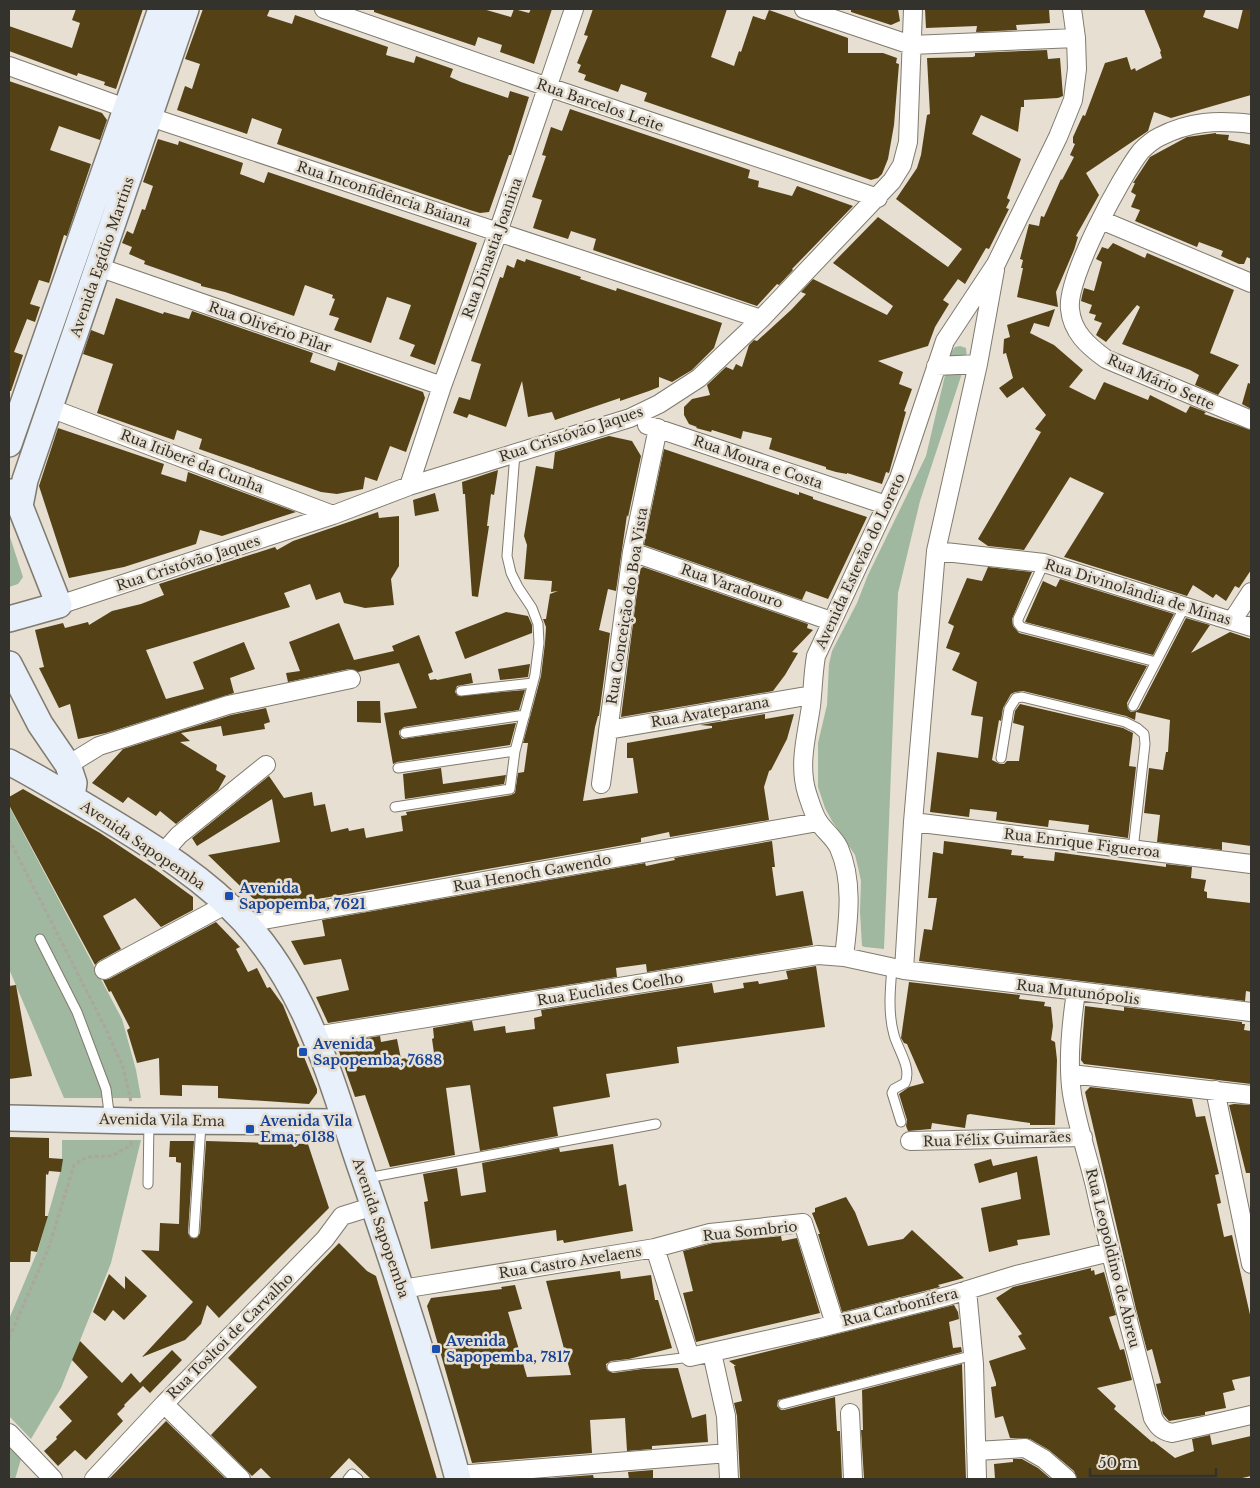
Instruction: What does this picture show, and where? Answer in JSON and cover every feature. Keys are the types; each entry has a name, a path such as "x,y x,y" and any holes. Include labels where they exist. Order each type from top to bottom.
{"main road":[{"name":"Avenida Egídio Martins","path":"9,444 161,9"},
{"name":"Avenida Egídio Martins","path":"59,605 14,497 25,480 186,9"},
{"name":"Rua Cristóvão Jaques","path":"9,619 59,605"},
{"path":"9,664 40,724 68,765 74,783 72,797"},
{"path":"20,768 40,759 40,724"},
{"name":"Avenida Sapopemba","path":"20,768 72,797 178,865 227,904 246,923 281,969 298,999 315,1036 345,1122 402,1289 457,1477"},
{"name":"Avenida Vila Ema","path":"9,1118 345,1122"}],"street":[{"name":"Rua Barcelos Leite","path":"324,9 878,198"},
{"name":"Rua Dinastia Joanina","path":"409,486 442,386 498,232 574,9"},
{"path":"804,9 911,45 1076,38"},
{"name":"Rua Cristóvão Jaques","path":"59,605 333,515 409,486 630,418 658,404 699,378 761,319 878,198 892,182 902,165 908,142 913,9"},
{"name":"Avenida Estevão do Loreto","path":"844,957 848,893 846,869 839,848 830,833 818,822 806,791 803,763 816,656 906,459 945,342 996,264 1058,137 1073,100 1077,69 1076,38 1072,9"},
{"name":"Rua Inconfidência Baiana","path":"9,66 150,117 761,319"},
{"name":"Rua Mário Sette","path":"1251,124 1204,122 1158,137 1142,150 1101,220 1082,262 1069,307 1074,328 1090,347 1106,359 1251,420"},
{"path":"1101,220 1251,283"},
{"name":"Avenida Estevão do Loreto","path":"898,969 913,822 936,551 978,364 996,264"},
{"name":"Rua Olivério Pilar","path":"98,267 442,386"},
{"path":"936,366 978,364"},
{"name":"Rua Itiberê da Cunha","path":"50,408 333,515"},
{"name":"Rua Moura e Costa","path":"630,418 886,506"},
{"name":"Rua Conceição do Boa Vista","path":"601,784 632,552 658,428"},
{"name":"Rua Divinolândia de Minas","path":"936,551 1044,563 1251,627"},
{"name":"Rua Varadouro","path":"632,552 831,620"},
{"path":"1232,621 1251,592"},
{"path":"68,765 99,746 228,705 351,679"},
{"name":"Rua Avateparana","path":"608,730 812,695"},
{"path":"162,854 179,835 266,765"},
{"name":"Rua Henoch Gawendo","path":"246,923 818,822"},
{"name":"Rua Enrique Figueroa","path":"913,822 1251,864"},
{"path":"104,970 227,904"},
{"name":"Rua Euclides Coelho","path":"315,1036 818,955 844,957 898,969"},
{"name":"Rua Mutunópolis","path":"898,969 1251,1012"},
{"name":"Rua Leopoldino de Abreu","path":"1076,992 1072,1016 1070,1074 1072,1095 1153,1418 1157,1426 1164,1431 1172,1433 1251,1415"},
{"path":"1070,1074 1251,1095"},
{"path":"1215,1090 1251,1264"},
{"name":"Rua Félix Guimarães","path":"910,1141 1083,1136"},
{"name":"Rua Tosltoi de Carvalho","path":"94,1479 164,1404 325,1239 342,1216 374,1206"},
{"name":"Rua Sombrio","path":"655,1248 710,1233 803,1223 835,1324"},
{"name":"Rua Castro Avelaens","path":"402,1289 655,1248 690,1357"},
{"name":"Rua Carbonífera","path":"690,1357 835,1324 967,1290 1016,1275 1110,1252"},
{"path":"967,1290 974,1355 977,1479"},
{"path":"712,1353 726,1416 730,1479"},
{"path":"164,1404 241,1479"},
{"path":"850,1413 854,1479"},
{"path":"9,1433 53,1479"},
{"path":"976,1451 1026,1448 1044,1459 1067,1479"},
{"path":"457,1477 728,1453"}],"lane":[{"path":"395,807 510,789 515,751 533,682 540,643 538,624 532,608 511,573 506,556 515,452"},
{"path":"1044,563 1018,620 1021,627 1156,662"},
{"path":"1133,706 1185,606"},
{"path":"461,691 533,682"},
{"path":"1001,758 1009,709 1016,698 1022,697 1125,722 1137,728 1144,734 1145,744 1133,850"},
{"path":"405,733 525,715"},
{"path":"398,768 515,751"},
{"path":"40,939 77,1012 106,1089 110,1120"},
{"path":"898,969 890,997 894,1034 908,1072 905,1083 894,1089 892,1094 901,1122"},
{"path":"142,1121 148,1184"},
{"path":"194,1233 201,1121"},
{"path":"364,1179 656,1124"},
{"path":"783,1404 974,1355"},
{"path":"612,1367 690,1357"},
{"path":"348,1479 352,1474 358,1479"}],"path":[{"path":"9,838 105,1027 123,1067 142,1121 131,1145 112,1156 87,1156 74,1165 49,1247 9,1338"}],"green space":[{"path":"955,347 966,348 967,358 920,501 898,593 884,949 865,947 862,946 861,881 855,855 832,821 825,808 818,787 818,743 827,705 829,664 832,651 857,603 868,575 926,456 950,354"},
{"path":"9,534 23,577 18,584 9,587"},
{"path":"9,806 122,1019 136,1070 141,1098 64,1098 9,969"},
{"path":"62,1140 141,1140 111,1263 61,1388 31,1439 9,1416 9,1319 38,1250 62,1166"},
{"path":"9,1446 21,1459 15,1479 9,1479"}],"building":[{"path":"76,9 143,9 116,89 104,85 105,82 78,73 77,76 9,51 9,26 72,48 80,23 72,20"},
{"path":"203,9 270,9 267,16 292,24 295,15 388,47 386,55 414,63 416,56 453,69 450,77 461,82 508,98 510,91 529,97 511,155 509,155 489,212 480,213 470,210 277,144 282,129 252,118 247,134 177,110 185,86 192,89 200,64 185,59"},
{"path":"374,9 483,9 511,17 514,9 529,13 531,9 552,9 534,64 500,52 502,45 478,37 475,46 374,12"},
{"path":"593,9 727,9 711,57 734,66 739,51 741,52 753,16 765,20 769,10 848,38 848,53 883,53 897,58 896,63 899,64 894,125 888,159 882,174 878,178 871,180 644,101 647,93 621,84 618,92 584,80 586,75 578,72 581,65 577,63 588,36 584,35"},
{"path":"851,9 898,9 900,21 891,25 851,12"},
{"path":"925,9 1049,9 1050,23 1016,25 1017,30 976,32 977,26 926,28"},
{"path":"1144,9 1206,9 1203,17 1238,29 1243,9 1251,9 1251,95 1171,118 1154,112 1148,131 1086,173 1099,195 1076,236 1078,237 1074,250 1056,292 1058,307 1017,297 1023,268 1021,268 1023,260 1020,259 1029,224 1039,226 1041,216 1044,217 1061,179 1074,157 1070,155 1075,144 1073,143 1073,137 1083,115 1085,116 1105,63 1127,57 1131,70 1135,68 1136,71 1162,58"},
{"path":"1047,50 1048,59 1060,58 1063,96 1024,100 1024,107 1021,107 1018,132 981,115 972,134 1021,159 1007,198 1010,200 1006,208 1009,209 989,249 986,248 965,284 958,279 943,300 949,304 935,327 928,346 878,361 903,372 899,384 912,389 904,411 906,412 889,473 886,472 882,484 847,473 826,469 826,467 769,449 772,438 743,431 741,439 712,430 711,432 696,428 689,424 684,415 684,407 692,399 710,395 707,385 726,367 733,370 736,364 742,367 749,345 754,340 757,341 791,310 806,294 801,292 813,279 887,315 893,306 833,263 878,217 948,267 962,249 896,199 917,168 921,155 927,115 930,114 927,58 973,57 975,53"},
{"path":"9,81 102,113 107,120 100,140 59,126 50,150 91,164 67,236 64,235 49,283 39,280 30,304 40,307 35,322 27,319 14,352 23,355 11,391 9,391"},
{"path":"570,109 750,170 748,178 759,181 758,187 792,196 797,186 853,206 757,306 593,250 596,239 571,231 568,239 533,228 542,200 532,197 546,156 542,155 551,127 562,131"},
{"path":"1216,133 1229,135 1228,140 1251,145 1251,259 1247,257 1244,264 1239,264 1221,256 1223,251 1199,242 1197,247 1135,221 1140,210 1131,207 1136,195 1131,192 1135,183 1133,183 1150,157 1187,137"},
{"path":"158,139 178,145 179,141 243,163 240,174 264,183 268,172 477,243 435,365 410,356 415,345 399,339 411,305 387,297 371,343 334,330 339,318 329,315 335,299 332,298 333,295 305,285 294,316 225,292 201,286 201,284 144,264 145,261 129,254 132,247 122,243 127,231 133,234 142,209 145,210 153,186 143,182"},
{"path":"1113,243 1145,258 1147,253 1234,290 1210,353 1239,365 1218,395 1195,385 1199,375 1190,370 1122,344 1140,307 1137,305 1106,342 1096,335 1102,323 1094,320 1096,315 1089,313 1092,305 1081,301 1084,288 1094,291 1102,262 1096,259 1102,247 1108,249"},
{"path":"517,259 525,262 526,259 616,291 617,288 722,323 714,348 692,370 672,382 659,377 659,387 620,401 620,398 555,420 552,412 528,417 522,381 506,427 469,414 467,418 453,413 459,397 470,400 481,364 471,361 475,349 500,277 503,278 507,265 514,268"},
{"path":"116,298 163,314 164,312 189,319 192,311 313,353 310,362 335,371 338,362 423,392 425,398 406,452 390,446 377,481 365,477 363,489 337,494 321,492 199,449 202,439 177,430 174,440 97,413 113,364 83,354 91,330 104,335"},
{"path":"1055,309 1049,327 1034,323 1030,333 1054,345 1083,370 1069,387 1095,400 1104,382 1148,400 1150,395 1186,413 1190,406 1206,412 1204,414 1251,430 1251,570 1239,588 1235,586 1226,601 1216,594 1213,598 1193,585 1187,596 1064,557 1104,493 1070,477 1024,550 988,546 978,539 1041,432 1035,429 1046,415 1023,387 1007,398 999,388 1013,378 1006,353 1003,354 1004,339 1010,337 1007,325"},
{"path":"1248,383 1251,384 1251,409 1242,404"},
{"path":"58,428 164,464 161,474 186,482 188,472 296,512 222,536 200,530 196,544 124,567 69,578 39,486"},
{"path":"609,436 632,441 641,456 628,517 627,515 616,591 608,589 599,630 610,633 599,716 595,727 583,801 638,793 633,758 627,758 627,743 712,728 712,726 700,725 765,714 765,719 794,714 787,739 769,771 764,787 769,820 670,837 669,832 641,838 641,842 267,908 262,907 208,855 280,842 272,799 197,846 192,838 269,776 284,798 312,792 314,806 325,804 331,832 348,828 349,831 364,828 366,838 403,831 401,816 407,815 406,812 515,793 518,773 524,772 528,743 523,743 541,676 546,627 543,619 546,619 550,594 558,591 551,592 552,581 524,579 527,545 524,536 536,466 553,469 555,452"},
{"path":"664,449 799,495 799,492 813,497 813,499 867,517 828,599 806,591 802,600 644,545"},
{"path":"498,470 494,495 491,494 487,526 489,526 478,597 472,596 465,494 463,494 462,482"},
{"path":"435,493 439,511 415,516 413,500"},
{"path":"378,512 379,518 399,516 399,566 391,579 394,605 365,608 344,603 340,592 316,600 310,584 284,593 290,607 146,650 166,699 204,689 193,662 244,642 255,669 230,678 234,693 106,733 78,739 70,704 59,708 39,668 44,667 35,630 63,623 65,628 88,622 89,625 112,611 141,604 164,595 159,584 275,547 277,550 293,541"},
{"path":"643,567 808,624 807,628 813,630 792,652 798,653 773,691 621,717 640,569"},
{"path":"988,567 1032,572 1012,619 1013,626 1019,633 1147,666 1127,703 1128,709 1131,712 1139,709 1186,618 1210,625 1191,653 1230,632 1251,639 1251,846 1222,842 1222,850 1157,842 1160,815 1144,813 1149,768 1163,770 1166,752 1168,752 1170,720 1136,712 1135,720 1126,716 1023,691 1011,694 1003,708 992,760 1000,764 1004,764 1007,761 1019,761 1024,726 1013,723 1015,711 1020,704 1123,728 1133,733 1129,766 1136,767 1128,838 1088,832 1089,825 1049,820 1048,827 996,820 997,812 970,809 969,817 930,812 937,752 978,758 983,717 971,715 977,682 952,670 960,653 946,648 954,626 948,623 967,578 982,581"},
{"path":"1060,579 1174,614 1153,655 1025,622 1043,581 1056,587"},
{"path":"506,612 528,616 532,625 532,633 465,659 455,632"},
{"path":"339,623 354,660 394,651 392,646 419,635 433,672 428,674 430,680 471,673 473,683 457,686 455,692 458,696 525,690 519,710 404,727 399,731 402,739 516,723 510,745 393,764 384,713 417,708 399,663 358,672 349,669 288,682 286,673 300,671 289,642"},
{"path":"530,664 528,677 500,680 498,669"},
{"path":"357,701 380,701 381,723 357,722"},
{"path":"266,708 270,722 264,724 265,729 223,736 221,726 181,733 190,741 180,742 217,765 216,770 226,776 218,790 176,824 160,811 156,816 128,797 123,803 92,783 123,749 231,715"},
{"path":"441,768 443,784 506,775 504,784 405,799 403,774"},
{"path":"23,789 100,833 156,870 193,897 193,910 161,927 135,898 103,916 121,949 95,965 9,805 9,797"},
{"path":"772,841 775,867 772,867 776,896 803,891 813,945 647,972 646,964 616,968 617,977 328,1023 316,997 349,990 341,959 304,965 291,941 325,936 322,920 645,863 646,866 675,860 674,858"},
{"path":"944,841 1012,850 1011,855 1024,856 1023,858 1054,861 1055,852 1166,867 1166,864 1192,867 1191,878 1206,880 1204,891 1207,892 1207,898 1251,903 1251,992 1246,991 1245,1001 919,961 924,929 932,930 937,898 928,898 933,852 943,854"},
{"path":"216,922 240,947 236,949 248,972 257,968 267,988 270,987 283,1005 317,1089 317,1093 309,1104 218,1098 218,1086 182,1085 182,1096 160,1095 159,1058 137,1063 127,1030 130,1028 111,991 109,992 103,980 109,979"},
{"path":"816,966 825,1027 677,1047 679,1063 606,1074 610,1097 553,1107 558,1136 480,1151 470,1085 446,1088 455,1155 390,1167 365,1095 355,1097 336,1043 380,1036 381,1042 397,1039 401,1059 434,1053 433,1028 472,1021 474,1031 505,1026 506,1033 535,1029 534,1018 542,1016 541,1010 712,983 714,993 744,988 743,983 758,981 759,984 788,979 786,971"},
{"path":"909,982 1020,995 1019,999 1045,1002 1044,1006 1051,1007 1053,1026 1051,1040 1055,1042 1057,1060 1055,1125 1030,1125 1030,1123 970,1114 967,1115 965,1128 932,1123 931,1129 908,1131 906,1126 907,1120 899,1094 909,1087 924,1083 907,1044 901,1038"},
{"path":"16,985 32,1076 9,1079 9,986"},
{"path":"1085,1006 1124,1011 1124,1007 1242,1022 1242,1024 1245,1024 1244,1030 1251,1031 1251,1084 1084,1064 1081,1060"},
{"path":"1090,1087 1192,1099 1196,1117 1205,1116 1219,1174 1215,1175 1221,1203 1217,1204 1224,1237 1232,1235 1251,1319 1251,1376 1232,1380 1235,1390 1223,1393 1226,1408 1205,1412 1205,1415 1169,1421 1163,1414 1156,1384 1161,1383 1152,1349 1147,1351 1136,1309 1085,1092"},
{"path":"1229,1105 1251,1105 1251,1173 1246,1173"},
{"path":"9,1137 49,1138 49,1158 63,1159 61,1172 49,1171 48,1175 46,1174 45,1216 48,1216 37,1252 31,1251 30,1262 9,1262"},
{"path":"170,1141 194,1141 188,1233 191,1238 197,1238 200,1233 206,1141 308,1144 329,1208 219,1318 207,1305 201,1324 185,1340 142,1357 193,1302 141,1250 159,1251 160,1223 179,1224 181,1163 176,1162 176,1157 169,1157"},
{"path":"613,1144 619,1186 626,1184 633,1231 564,1243 563,1240 557,1241 556,1230 431,1249 424,1202 428,1201 423,1174 457,1168 461,1196 486,1192 482,1163 559,1148 560,1152"},
{"path":"1037,1156 1050,1235 1017,1240 1018,1245 989,1252 981,1208 1021,1199 1017,1172 979,1183 974,1164 991,1159 993,1166"},
{"path":"846,1197 855,1212 868,1246 903,1239 912,1230 964,1278 938,1285 940,1287 842,1312 818,1234 820,1234 812,1213 815,1212 815,1208"},
{"path":"781,1236 782,1241 797,1238 820,1313 696,1342 683,1293 693,1291 683,1251 713,1243"},
{"path":"339,1243 367,1271 376,1276 437,1479 371,1479 349,1458 329,1479 272,1479 261,1468 252,1476 211,1435 257,1387 228,1358"},
{"path":"1091,1268 1091,1271 1094,1270 1095,1275 1104,1272 1116,1315 1109,1317 1120,1350 1124,1349 1132,1380 1097,1388 1116,1406 1114,1409 1152,1442 1175,1458 1194,1451 1192,1439 1210,1435 1212,1445 1251,1436 1251,1476 1238,1479 1077,1479 1074,1471 1049,1450 1030,1439 1010,1438 1003,1416 995,1418 991,1387 996,1386 996,1383 989,1361 1026,1349 1018,1336 1022,1334 996,1298 1013,1287"},
{"path":"620,1271 621,1279 651,1275 655,1300 658,1300 672,1348 629,1359 611,1361 606,1364 607,1370 613,1373 642,1369 678,1368 692,1418 706,1414 708,1442 652,1446 652,1449 627,1451 625,1418 590,1420 592,1453 472,1463 427,1306 431,1298 502,1289 501,1287 515,1285 522,1309 508,1312 527,1377 571,1375 546,1281"},
{"path":"109,1274 125,1289 125,1276 147,1296 124,1320 113,1310 105,1321 93,1312"},
{"path":"954,1305 959,1319 949,1322 953,1348 961,1347 962,1352 778,1400 777,1406 784,1410 835,1397 837,1431 840,1431 842,1479 740,1479 737,1416 734,1403 742,1401 734,1366 736,1366 729,1361"},
{"path":"80,1341 122,1383 131,1373 140,1383 172,1350 182,1360 150,1393 143,1386 124,1405 117,1414 123,1421 86,1460 75,1450 58,1466 44,1451 72,1421 59,1407 88,1377 72,1360"},
{"path":"962,1364 966,1479 864,1479 861,1430 863,1430 862,1390"},
{"path":"166,1421 226,1479 109,1479"},
{"path":"1013,1459 1022,1459 1038,1468 1051,1479 995,1479 994,1464 1013,1462"},
{"path":"653,1470 653,1479 629,1479 628,1472"},
{"path":"593,1475 594,1479 536,1479"}],"place":[{"name":"Avenida Sapopemba, 7621","path":"229,896"},
{"name":"Avenida Sapopemba, 7688","path":"303,1052"},
{"name":"Avenida Vila Ema, 6138","path":"250,1129"},
{"name":"Avenida Sapopemba, 7817","path":"436,1349"}]}
